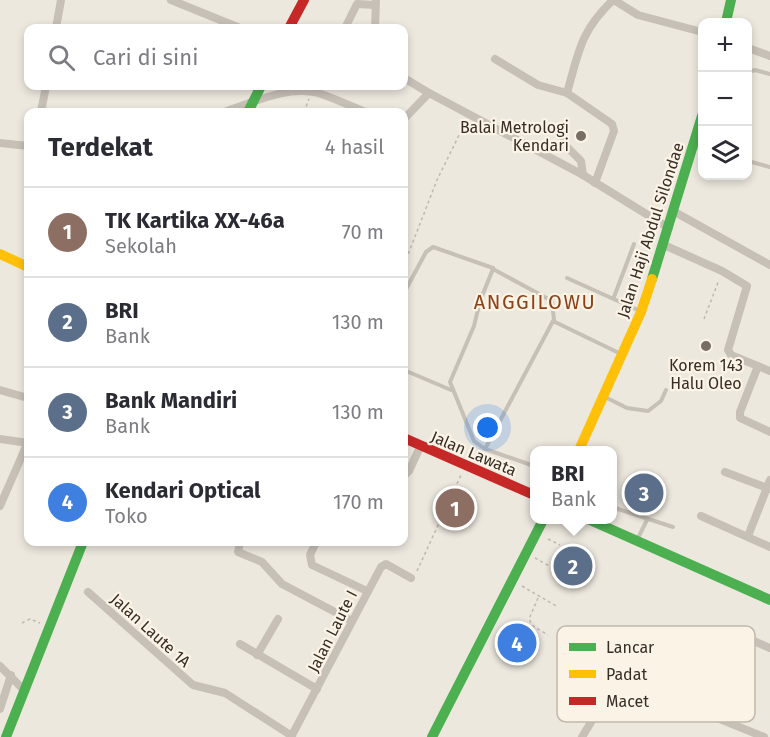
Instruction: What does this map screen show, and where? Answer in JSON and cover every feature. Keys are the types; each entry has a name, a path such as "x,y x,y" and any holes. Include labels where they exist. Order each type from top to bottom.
{"main road":[{"path":"292,24 304,0"},
{"path":"727,18 732,0"},
{"path":"250,108 259,90"},
{"name":"Jalan Haji Abdul Silondae","path":"581,446 641,312 664,245 699,126"},
{"path":"0,254 24,265"},
{"name":"Jalan Lawata","path":"408,440 530,493"},
{"path":"432,737 541,524"},
{"path":"600,524 770,600"},
{"path":"3,737 25,691 81,546"}],"street":[{"path":"57,24 61,0"},
{"path":"171,0 230,24"},
{"path":"567,93 584,35 593,19 614,0 638,15 698,31"},
{"path":"347,24 357,4 375,3 375,24"},
{"path":"752,50 770,56"},
{"path":"495,59 538,85 567,93 614,126 595,183"},
{"path":"408,80 583,175 669,228"},
{"path":"42,108 45,90"},
{"path":"250,108 276,94 311,92 355,108"},
{"path":"408,115 429,93"},
{"path":"565,125 563,143 581,161 583,175"},
{"path":"0,142 24,145"},
{"path":"673,211 770,265"},
{"path":"664,245 722,271 748,289 728,350 731,355 770,371"},
{"path":"758,366 740,412 740,418 770,432"},
{"path":"0,390 24,397"},
{"path":"0,439 24,442"},
{"path":"408,470 420,447"},
{"path":"0,506 24,451"},
{"path":"725,472 769,485 748,536"},
{"path":"702,516 770,547"},
{"path":"239,546 238,552 262,562 282,584 352,621"},
{"path":"314,546 310,555 312,565 368,591"},
{"name":"Jalan Laute I","path":"292,736 381,567 386,564 413,578"},
{"name":"Jalan Laute 1A","path":"88,592 193,685 225,693 292,736"},
{"path":"257,655 278,619"},
{"path":"755,642 770,648"},
{"path":"240,644 317,690"},
{"path":"0,666 25,691"},
{"path":"0,709 11,675"},
{"path":"582,737 591,722"},
{"path":"726,722 764,737"}],"lane":[{"path":"752,71 770,74"},
{"path":"752,162 770,167"},
{"path":"614,297 634,244"},
{"path":"408,286 426,252 433,248 493,268 552,301 554,321 485,448"},
{"path":"493,268 480,301 474,326 451,378 452,390 474,441 485,448 530,465"},
{"path":"567,278 614,297 641,312"},
{"path":"554,321 622,355"},
{"path":"408,372 452,390"},
{"path":"603,397 627,408 648,411 661,401 666,390"},
{"path":"617,509 673,527"},
{"path":"636,541 647,519"}],"path":[{"path":"305,108 311,92"},
{"path":"408,255 437,180 469,114"},
{"path":"704,319 722,271"},
{"path":"413,578 465,466"},
{"path":"536,534 560,545"},
{"path":"527,554 553,568"},
{"path":"513,581 558,607"},
{"path":"538,597 529,619 532,626 548,635"},
{"path":"22,623 30,619 49,626"}],"traffic: fast":[{"path":"727,18 731,0"},
{"path":"250,108 259,90"},
{"path":"652,279 699,126"},
{"path":"432,737 541,524"},
{"path":"599,524 770,600"},
{"path":"6,737 81,546"}],"traffic: slow":[{"path":"0,254 24,265"},
{"path":"581,446 641,312 652,279"}],"traffic: jam":[{"path":"291,24 304,0"},
{"path":"408,440 530,493"}],"place":[{"name":"Balai Metrologi Kendari","path":"581,136"},
{"name":"Korem 143 Halu Oleo","path":"706,346"},
{"name":"Bank Mandiri","path":"644,493"},
{"name":"TK Kartika XX-46a","path":"455,508"},
{"name":"BRI","path":"573,566"},
{"name":"Kendari Optical","path":"517,643"}],"district":[{"name":"ANGGILOWU","path":"535,302"}]}
